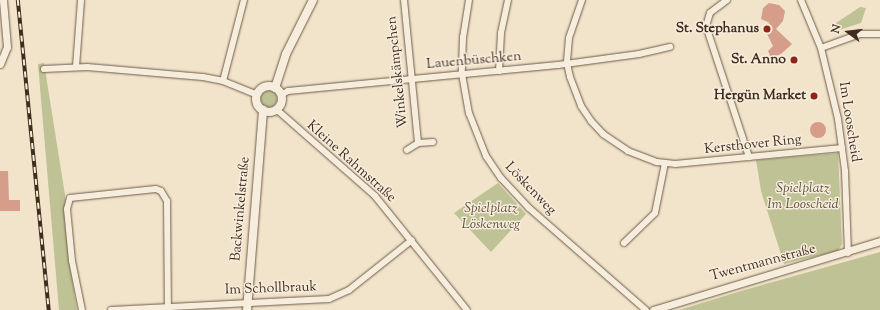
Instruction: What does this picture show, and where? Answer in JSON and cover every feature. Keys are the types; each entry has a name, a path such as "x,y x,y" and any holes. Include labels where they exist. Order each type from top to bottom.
{"main road":[{"path":"275,88 286,54 313,0"},
{"path":"264,88 275,88 281,96 276,109 263,110 258,104 257,95 264,88"},
{"name":"Backwinkelstraße","path":"247,306 263,110"}],"street":[{"path":"2,61 7,47 3,0"},
{"path":"76,67 81,0"},
{"path":"224,81 244,0"},
{"name":"Winkelskämpchen","path":"404,0 418,142"},
{"name":"Löskenweg","path":"469,0 463,37 462,74 475,130 501,178 529,208 646,310"},
{"path":"499,71 501,33 508,0"},
{"name":"Kersthover Ring","path":"582,0 572,25 567,63 581,106 603,134 628,151 665,163 842,148"},
{"path":"727,0 710,13 706,26 750,157"},
{"name":"Im Looscheid","path":"801,0 821,48 835,101 842,148 848,253"},
{"path":"821,48 860,34 880,34"},
{"name":"Lauenbüschken","path":"281,96 288,91 411,78 499,71 639,54 670,47"},
{"path":"44,69 76,67 224,81 257,95"},
{"name":"Kleine Rahmstraße","path":"276,109 376,196 467,310"},
{"name":"Winkelskämpchen","path":"407,150 418,142 433,142"},
{"path":"624,243 655,213 665,163"},
{"path":"82,310 71,254 66,209 70,198 156,189 161,191 167,201 168,306"},
{"name":"Im Schollbrauk","path":"111,310 168,306 247,306 339,296 412,240"},
{"name":"Twentmannstraße","path":"653,310 690,296 848,253 880,241"}],"green space":[{"path":"860,7 866,8 861,23 839,30 836,23"},
{"path":"44,63 65,195 69,261 77,310 59,310 38,64"},
{"path":"269,91 276,96 277,99 272,106 269,107 262,102 261,99 266,92"},
{"name":"Spielplatz Im Looscheid","path":"838,153 842,244 838,251 784,264 761,191 756,160"},
{"name":"Spielplatz Löskenweg","path":"498,183 526,214 491,252 454,213"},
{"path":"880,252 880,310 679,310 741,291"}],"building":[{"name":"St. Stephanus","path":"769,3 779,5 785,11 783,21 776,29 792,44 781,54 771,58 768,51 773,46 763,26 770,23 761,19 763,8"},
{"path":"818,122 824,124 826,130 824,136 818,138 812,136 810,130 812,124"},
{"path":"0,171 8,171 9,200 20,200 20,211 0,211"}],"railway":[{"path":"18,0 49,310"}],"place":[{"name":"St. Stephanus","path":"767,29"},
{"name":"St. Anno","path":"794,60"},
{"name":"Hergün Market","path":"814,96"}]}
